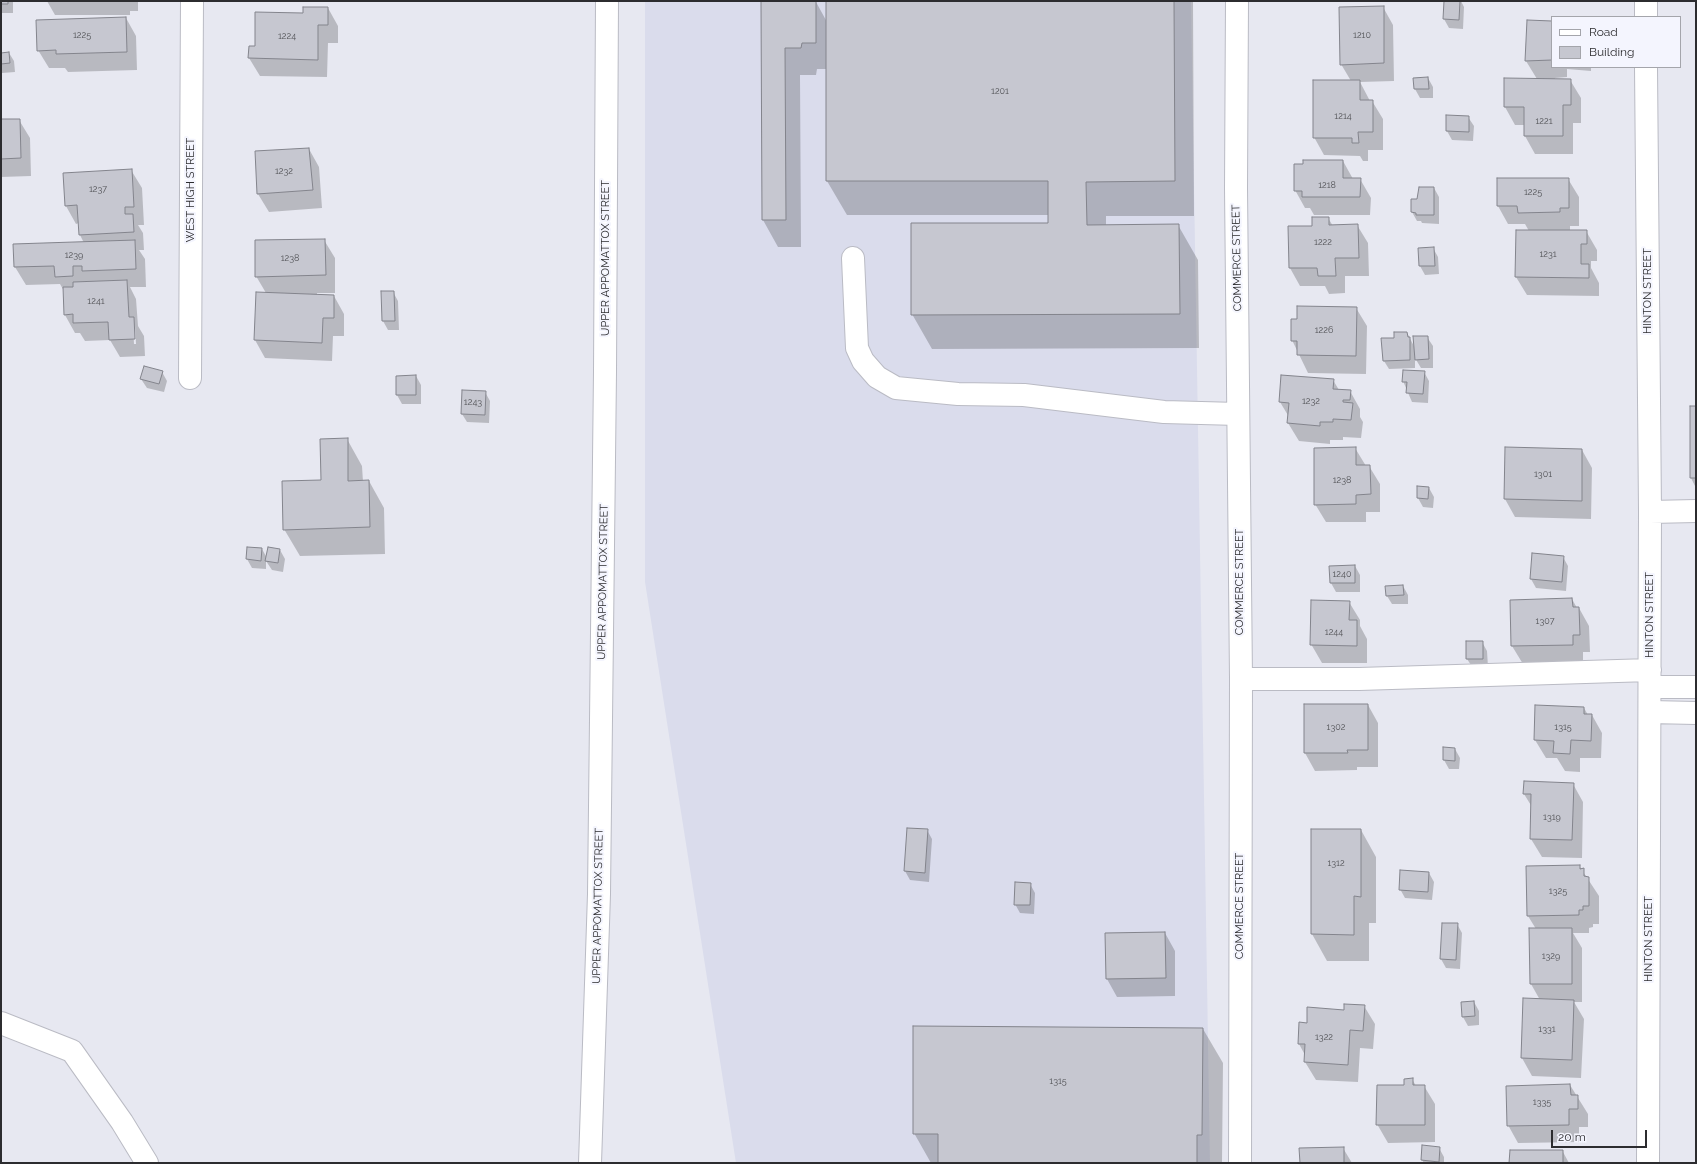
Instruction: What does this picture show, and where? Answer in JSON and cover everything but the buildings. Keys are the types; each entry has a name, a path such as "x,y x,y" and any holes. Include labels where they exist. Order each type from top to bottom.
{"street":[{"name":"WEST HIGH STREET","path":"190,378 192,1"},
{"name":"UPPER APPOMATTOX STREET","path":"590,1163 599,894 605,364 607,1"},
{"name":"COMMERCE STREET","path":"1237,1 1236,188 1241,679 1240,1163"},
{"path":"1646,1 1646,16"},
{"name":"HINTON STREET","path":"1646,68 1650,512 1648,1163"},
{"path":"852,258 857,348 863,361 877,377 896,388 958,394 1024,395 1164,412 1238,414"},
{"path":"1650,512 1696,511"},
{"path":"1241,679 1650,679 1696,687"},
{"path":"1650,712 1696,713"},
{"path":"1,1023 72,1051 122,1122 147,1163"}],"shaded area":[{"path":"645,1 1191,1 1210,1163 736,1163 645,582"}]}
